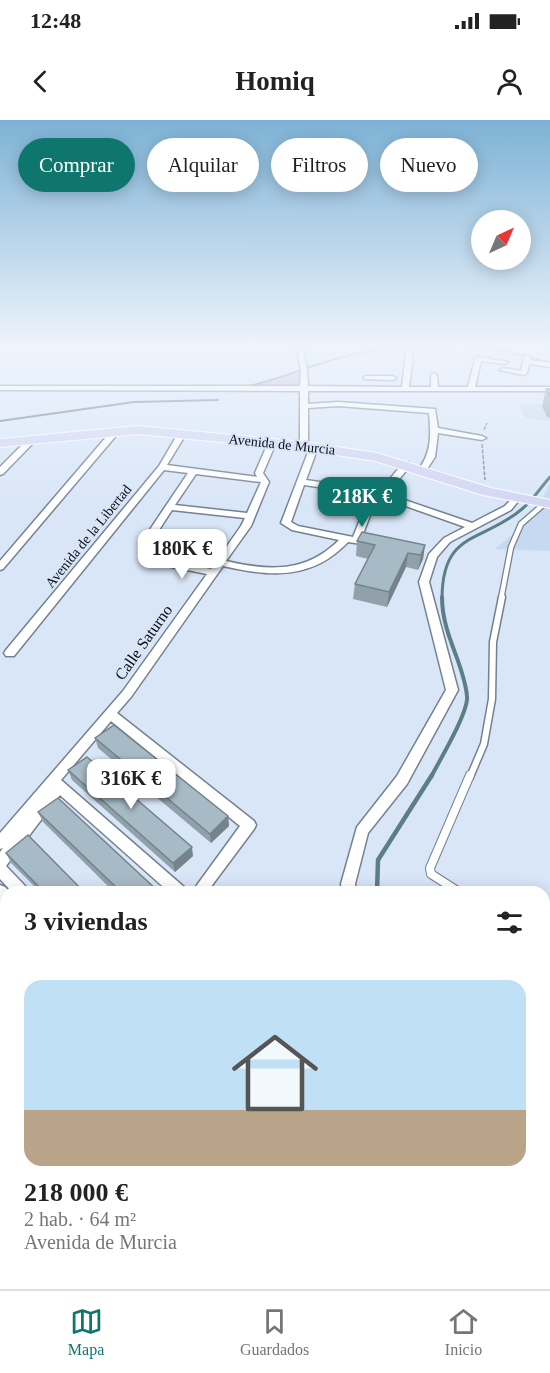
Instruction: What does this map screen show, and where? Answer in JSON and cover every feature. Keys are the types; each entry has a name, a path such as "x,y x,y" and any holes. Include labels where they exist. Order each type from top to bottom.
{"main road":[{"name":"Avenida de Murcia","path":"0,443 116,431 182,434 309,447 366,455 406,465 488,492 544,504"}],"street":[{"path":"304,402 309,447 301,482 286,523 295,528 378,546"},
{"path":"304,406 338,404 432,411 434,430 432,455 422,470"},
{"path":"434,430 482,438"},
{"path":"0,567 116,431"},
{"name":"Avenida de la Libertad","path":"10,653 162,467 182,434"},
{"path":"0,472 32,440"},
{"name":"Calle Saturno","path":"0,843 56,783 127,694 216,567 250,516 265,482 259,472 272,443"},
{"path":"157,561 289,571 309,567 351,540 379,494 406,465"},
{"path":"162,467 263,480"},
{"path":"152,534 194,470"},
{"path":"301,482 379,494 473,527"},
{"path":"348,886 362,831 402,780 452,690 424,582 428,555 447,540 519,500"},
{"path":"169,507 250,516"},
{"path":"110,714 249,825 203,886"},
{"path":"0,863 56,783 172,886"},
{"path":"0,869 16,886"}],"lane":[{"path":"450,886 431,874 430,868 484,744 492,699 493,642 511,548 521,524 544,504"}],"path":[{"path":"487,423 482,438 488,492"}],"shaded area":[{"path":"518,404 550,404 550,421 526,418"},
{"path":"550,483 550,551 495,549 532,519"}],"building":[{"path":"362,532 425,545 421,555 408,553 389,592 355,584 375,545 357,541"},
{"path":"114,725 228,816 210,834 95,738"},
{"path":"87,757 192,847 173,863 68,770"},
{"path":"58,798 153,886 115,886 38,812"},
{"path":"28,835 78,886 38,886 6,853"}],"waterway":[{"path":"0,421 134,402 153,402"},
{"path":"442,598 444,577 449,561 457,549 522,509 550,477"},
{"path":"431,777 459,724 467,696 462,672 445,624 442,598"},
{"path":"377,886 378,860 432,775"}]}
